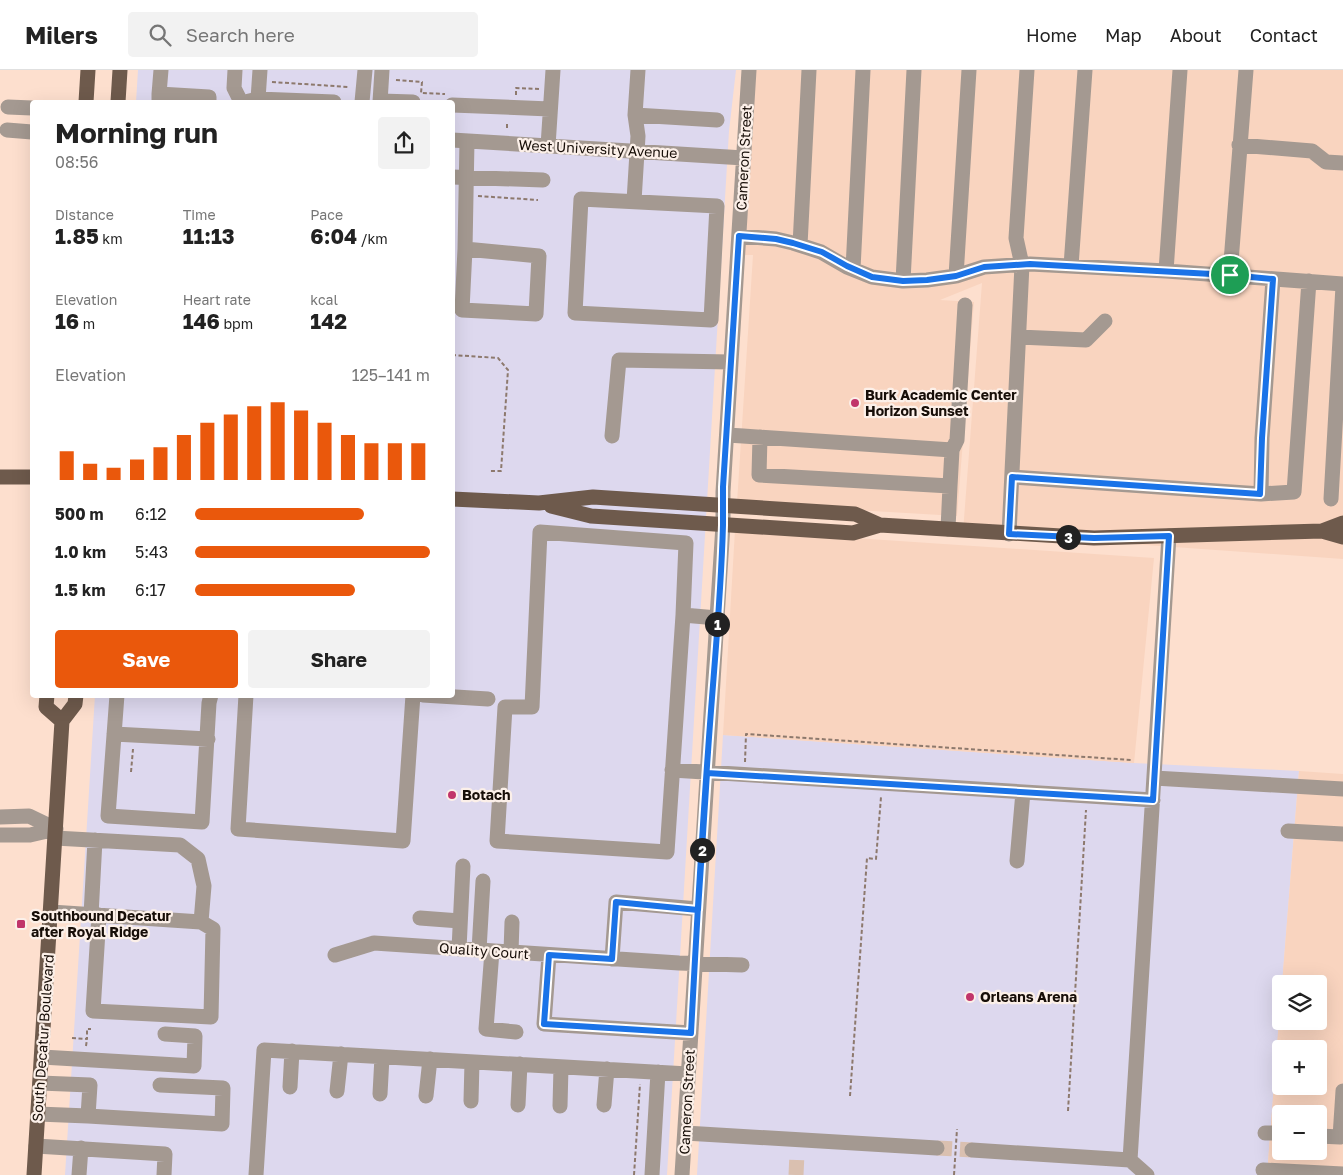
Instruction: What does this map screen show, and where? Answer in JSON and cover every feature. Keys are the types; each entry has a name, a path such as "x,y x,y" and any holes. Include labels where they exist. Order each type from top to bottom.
{"main road":[{"path":"86,100 88,70"},
{"path":"118,100 120,70"},
{"path":"0,477 30,477"},
{"path":"540,504 593,497 855,514 880,525"},
{"path":"455,499 540,504 591,516 853,533 880,525 1094,538 1322,531 1343,537"},
{"path":"1322,531 1343,523"},
{"path":"47,698 46,707 62,721"},
{"name":"South Decatur Boulevard","path":"34,1175 62,721 75,704 76,698"}],"street":[{"path":"161,70 159,98 208,98 208,100"},
{"path":"235,70 234,88 247,100"},
{"path":"362,100 365,70"},
{"path":"380,100 382,70"},
{"path":"548,146 553,70"},
{"path":"634,201 638,136 636,115 638,70"},
{"name":"Cameron Street","path":"682,1175 718,618 723,525 722,505 749,70"},
{"path":"800,245 809,70"},
{"path":"853,269 864,70"},
{"path":"903,281 914,70"},
{"path":"956,276 969,70"},
{"path":"1009,534 1022,264 1016,238 1027,70"},
{"path":"1071,266 1085,70"},
{"path":"1166,271 1180,70"},
{"path":"1230,275 1246,70"},
{"path":"248,100 260,76"},
{"path":"455,104 550,109"},
{"path":"8,107 30,108"},
{"path":"636,115 717,120"},
{"path":"7,130 30,132"},
{"path":"460,141 459,177 466,196 462,310 536,314 539,256 465,249"},
{"name":"West University Avenue","path":"460,141 744,158"},
{"path":"1240,145 1312,151 1326,162 1343,163"},
{"path":"459,177 544,180"},
{"path":"581,198 634,201 717,206 711,320 575,313 581,198"},
{"path":"739,236 776,239 800,245 822,252 872,277 903,281 956,276 984,267 1022,264 1230,275 1343,285 1331,499"},
{"path":"1260,494 1273,279"},
{"path":"1012,477 1260,494 1294,492 1309,282"},
{"path":"948,529 952,450 957,440 965,306"},
{"path":"1019,337 1086,340 1105,321"},
{"path":"612,436 620,360 731,362"},
{"path":"727,435 952,450"},
{"path":"760,437 759,475 950,486"},
{"path":"540,532 686,543 683,615 667,852 497,841 504,707 532,708 540,532"},
{"path":"1130,1160 1169,536"},
{"path":"683,615 718,618"},
{"path":"455,697 488,699"},
{"path":"117,698 108,816 202,822 210,698"},
{"path":"246,698 238,829 403,841 413,698"},
{"path":"114,734 208,739"},
{"path":"672,770 1153,800"},
{"path":"1154,778 1343,789"},
{"path":"1017,861 1023,792"},
{"path":"0,817 29,816 55,834"},
{"path":"1288,831 1343,834"},
{"path":"0,835 55,834 95,840 180,845 198,859 204,886 201,922"},
{"path":"51,912 95,915 201,922 213,929 211,1017 92,1011 95,915 95,840"},
{"path":"459,949 463,866"},
{"path":"483,881 486,951 486,1029 516,1032"},
{"path":"612,959 616,902 698,910"},
{"path":"420,918 460,921"},
{"path":"511,952 512,922"},
{"name":"Quality Court","path":"335,955 374,943 695,964 742,965"},
{"path":"549,955 544,1024 691,1033"},
{"path":"42,1057 194,1066 195,1036 165,1034"},
{"path":"256,1175 264,1050 688,1074"},
{"path":"290,1087 292,1051"},
{"path":"337,1091 341,1054"},
{"path":"380,1094 382,1056"},
{"path":"426,1096 430,1059"},
{"path":"471,1101 472,1062"},
{"path":"518,1105 520,1064"},
{"path":"560,1106 561,1067"},
{"path":"604,1105 607,1069"},
{"path":"652,1175 658,1072"},
{"path":"40,1083 90,1085 88,1116"},
{"path":"38,1114 222,1124 223,1088 160,1086"},
{"path":"1327,1136 1342,1137 1343,1091"},
{"path":"1266,1132 1272,1133"},
{"path":"685,1134 897,1153 937,1148"},
{"path":"36,1146 165,1154 164,1175"},
{"path":"79,1175 81,1148"},
{"path":"972,1150 1130,1160 1147,1175"},
{"path":"1263,1170 1343,1174"}],"path":[{"path":"260,76 352,87"},
{"path":"507,122 507,128"},
{"path":"466,196 538,200"},
{"path":"455,356 498,358 508,370 501,472 490,471"},
{"path":"742,763 744,763 746,734 1131,760"},
{"path":"130,772 132,749 140,750"},
{"path":"850,1096 867,858 876,859 882,794"},
{"path":"1068,1111 1086,806"},
{"path":"72,1038 87,1039 87,1029 91,1029"},
{"path":"634,1175 641,1082"},
{"path":"954,1175 958,1129"}],"shaded area":[{"path":"138,70 736,70 729,131 667,1175 65,1175 95,698 455,698 455,100 136,100"},
{"path":"749,70 1343,70 1343,559 963,532 982,283 940,300 974,302 957,516 737,503 753,255 738,255"},
{"path":"735,530 1154,558 1134,763 723,735"},
{"path":"723,735 1134,763 1299,771 1283,975 1272,975 1272,1030 1278,1030 1278,1040 1272,1040 1273,1095 1267,1175 697,1175"},
{"path":"1299,771 1343,774 1343,1175 1267,1175 1272,1110 1272,1160 1327,1160 1327,1105 1272,1105 1273,1095 1327,1095 1327,1040 1277,1040 1278,1030 1327,1030 1327,975 1283,975"}],"tunnel":[{"path":"937,1148 972,1150"},
{"path":"796,1175 797,1153"}],"place":[{"name":"Burk Academic Center Horizon Sunset","path":"855,403"},
{"name":"Botach","path":"452,795"},
{"name":"Southbound Decatur after Royal Ridge","path":"21,924"},
{"name":"Orleans Arena","path":"970,997"}],"route":[{"path":"1230,275 1030,264 984,267 956,276 903,281 872,277 822,252 793,243 776,239 739,236 722,505 723,525 718,618 702,841 695,964 691,1033 544,1024 549,955 612,959 616,902 698,910 707,773 1153,800 1169,536 1094,538 1009,534 1012,477 1260,494 1273,279 1230,275"}]}
